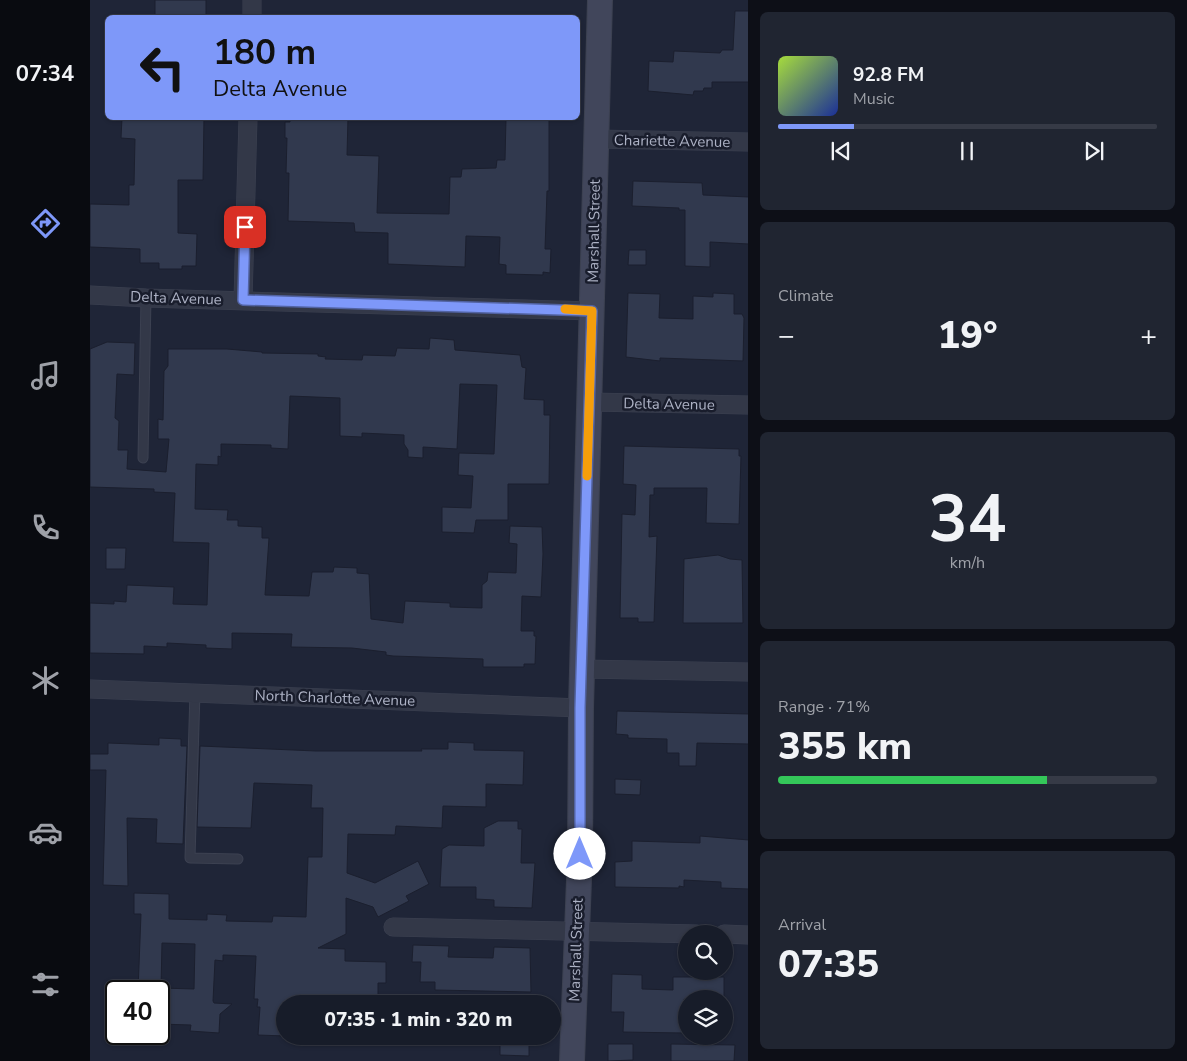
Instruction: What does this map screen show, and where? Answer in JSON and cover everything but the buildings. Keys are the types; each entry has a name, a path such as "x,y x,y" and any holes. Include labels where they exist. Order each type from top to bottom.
{"street":[{"path":"252,0 252,15"},
{"name":"Marshall Street","path":"572,1061 580,854 580,708 600,0"},
{"path":"243,300 248,120"},
{"name":"Chariette Avenue","path":"596,140 748,142"},
{"name":"Delta Avenue","path":"90,295 592,311"},
{"name":"Delta Avenue","path":"589,402 748,405"},
{"path":"582,669 748,672"},
{"name":"North Charlotte Avenue","path":"90,689 580,708"},
{"path":"392,927 678,934"},
{"path":"733,934 748,935"}],"lane":[{"path":"143,458 146,298"},
{"path":"195,692 190,858 238,859"}],"slow traffic":[{"path":"565,309 592,311 587,476"}],"route":[{"path":"245,227 243,300 592,311 580,708 580,854"}]}
